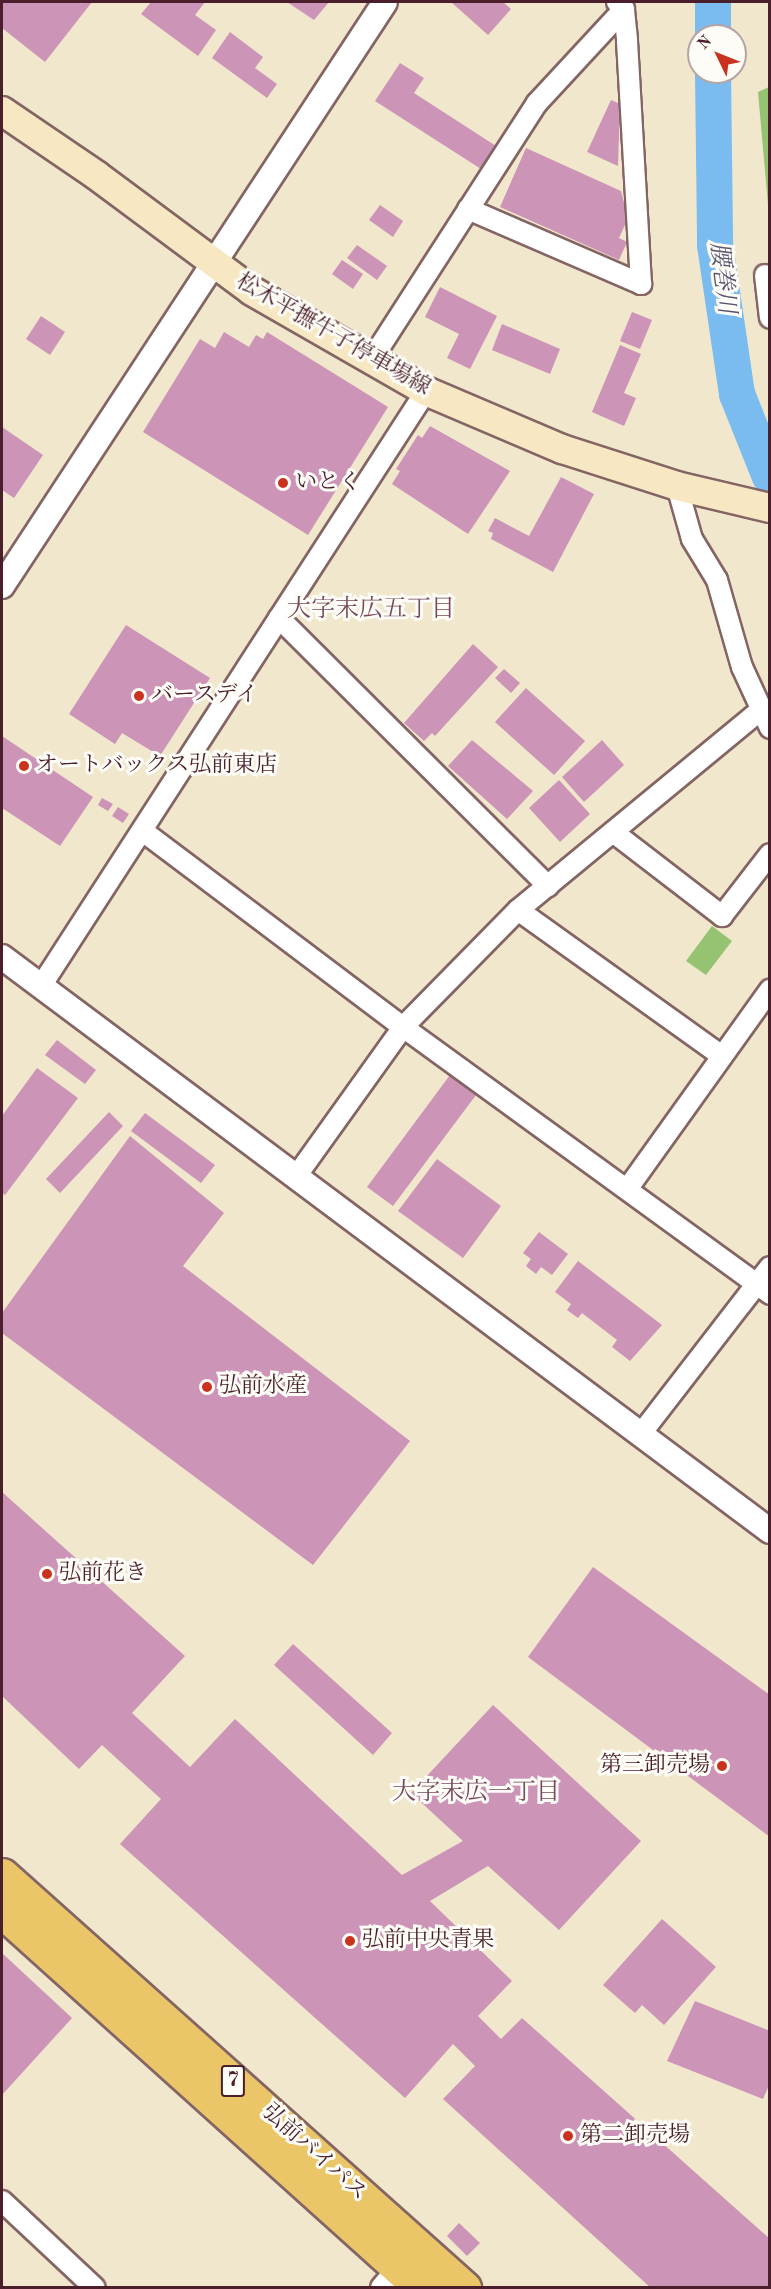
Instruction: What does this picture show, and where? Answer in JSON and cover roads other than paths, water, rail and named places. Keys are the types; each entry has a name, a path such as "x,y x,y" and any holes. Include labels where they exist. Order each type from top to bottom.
{"highway":[{"name":"弘前バイパス","path":"2,1875 406,2273"},
{"name":"弘前バイパス","path":"2,1911 406,2273 464,2288"}],"main road":[{"name":"松木平撫牛子停車場線","path":"2,111 96,175 212,263 370,362 426,391 562,449 677,486 770,508"}],"street":[{"path":"2,586 384,2"},
{"path":"468,209 641,284 621,5"},
{"path":"370,362 537,103 621,5"},
{"path":"765,275 770,318"},
{"path":"41,986 144,832 426,391"},
{"path":"677,486 692,539 717,580 742,667 770,728"},
{"path":"279,618 548,886"},
{"path":"296,1178 402,1027 518,910 761,710"},
{"path":"144,832 402,1027 628,1188 763,1290"},
{"path":"613,832 722,916 770,854"},
{"path":"518,910 722,1056"},
{"path":"2,957 770,1531"},
{"path":"628,1188 770,990"},
{"path":"640,1435 763,1290 770,1267"},
{"path":"2,2201 95,2288"}],"waterway":[{"name":"腰巻川","path":"713,2 713,24"},
{"name":"腰巻川","path":"713,84 715,245 737,394 770,477"}],"place":[{"name":"いとく","path":"283,483"},
{"name":"バースデイ","path":"139,696"},
{"name":"オートバックス弘前東店","path":"24,766"},
{"name":"弘前水産","path":"207,1387"},
{"name":"弘前花き","path":"47,1574"},
{"name":"第三卸売場","path":"722,1766"},
{"name":"弘前中央青果","path":"350,1941"},
{"name":"第二卸売場","path":"568,2136"}],"district":[{"name":"大字末広五丁目","path":"371,611"},
{"name":"大字末広一丁目","path":"476,1794"}]}
